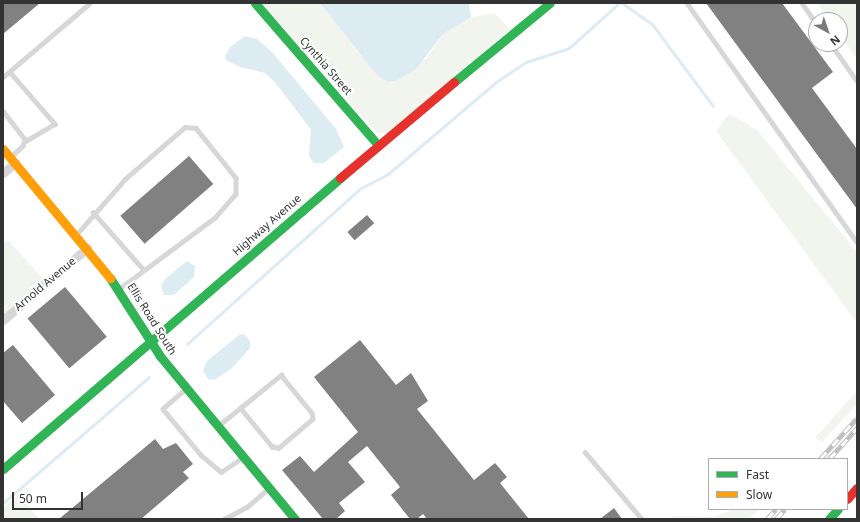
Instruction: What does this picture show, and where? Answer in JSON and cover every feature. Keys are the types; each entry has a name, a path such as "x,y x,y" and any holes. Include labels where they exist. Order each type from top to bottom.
{"street":[{"name":"Cynthia Street","path":"256,3 378,145"},
{"name":"Highway Avenue","path":"3,470 378,145 550,3"},
{"name":"Ellis Road South","path":"3,149 87,248 119,289 151,342 187,389 295,519"},
{"path":"3,173 12,160"},
{"name":"Arnold Avenue","path":"3,320 87,248"},
{"path":"848,498 857,488"},
{"path":"829,519 837,510"}],"lane":[{"path":"3,78 90,3"},
{"path":"687,3 857,242"},
{"path":"802,3 809,12"},
{"path":"837,52 857,81"},
{"path":"10,72 54,124 25,142 12,160"},
{"path":"3,111 24,134 25,142"},
{"path":"76,235 93,212 125,179 185,127 196,128 236,178 236,194 215,218 182,244 143,269 119,289"},
{"path":"93,212 143,269"},
{"path":"218,426 240,408 281,375 312,413 313,419 279,448 272,446 240,408"},
{"path":"187,389 163,409 201,455 220,472 243,457"},
{"path":"585,452 642,519"},
{"path":"224,519 247,507 269,488"}],"shaded area":[{"path":"262,3 320,3 377,75 386,81 427,58 443,34 471,17 494,13 510,29 387,133 377,133"},
{"path":"320,3 469,3 471,17 443,34 416,69 396,81 386,81 377,75"},
{"path":"817,3 857,3 857,59 848,46 848,12 823,12"},
{"path":"245,36 257,39 273,53 336,129 344,147 324,163 314,163 309,156 311,130 275,82 265,73 240,67 226,60 225,56 230,47"},
{"path":"729,114 757,130 857,252 857,323 716,131"},
{"path":"8,240 44,280 3,315 3,244"},
{"path":"187,261 195,266 194,277 174,295 164,295 161,286 165,279"},
{"path":"244,334 250,341 250,348 232,368 216,379 209,380 203,371 207,361 239,335"},
{"path":"857,391 857,404 822,442 815,438"},
{"path":"18,494 39,519 3,519 3,508"},
{"path":"732,510 758,510 749,519 675,519 672,516 713,517"}],"building":[{"path":"3,3 40,3 3,34"},
{"path":"706,3 782,3 808,38 808,52 818,52 833,72 812,88 857,149 857,209"},
{"path":"189,156 213,184 145,244 120,216"},
{"path":"367,215 374,223 355,240 347,232"},
{"path":"65,287 107,337 69,368 27,318"},
{"path":"360,340 396,385 411,373 428,401 417,409 474,480 495,463 507,477 500,483 529,519 427,519 423,514 417,519 410,519 391,495 400,487 367,446 348,462 365,482 339,503 345,511 336,519 323,519 282,470 300,456 314,472 358,432 314,377"},
{"path":"13,345 55,395 22,423 3,401 3,353"},
{"path":"155,439 163,449 176,443 193,464 183,472 189,478 141,519 59,519"},
{"path":"614,508 622,519 600,519"}],"waterway":[{"path":"187,344 361,188 388,174 496,82 526,62 569,48 619,3"},
{"path":"622,3 652,24 713,106"},
{"path":"3,503 149,377"}],"railway":[{"path":"821,458 857,418"},
{"path":"830,458 857,428"},
{"path":"767,519 775,510"},
{"path":"776,519 784,510"}],"traffic: fast":[{"path":"255,3 378,145"},
{"path":"454,82 550,3"},
{"path":"3,469 340,178"},
{"path":"110,278 160,356 295,519"},
{"path":"829,519 837,510"}],"traffic: slow":[{"path":"3,149 110,278"}],"traffic: jam":[{"path":"340,178 454,82"},
{"path":"848,498 857,488"}]}
